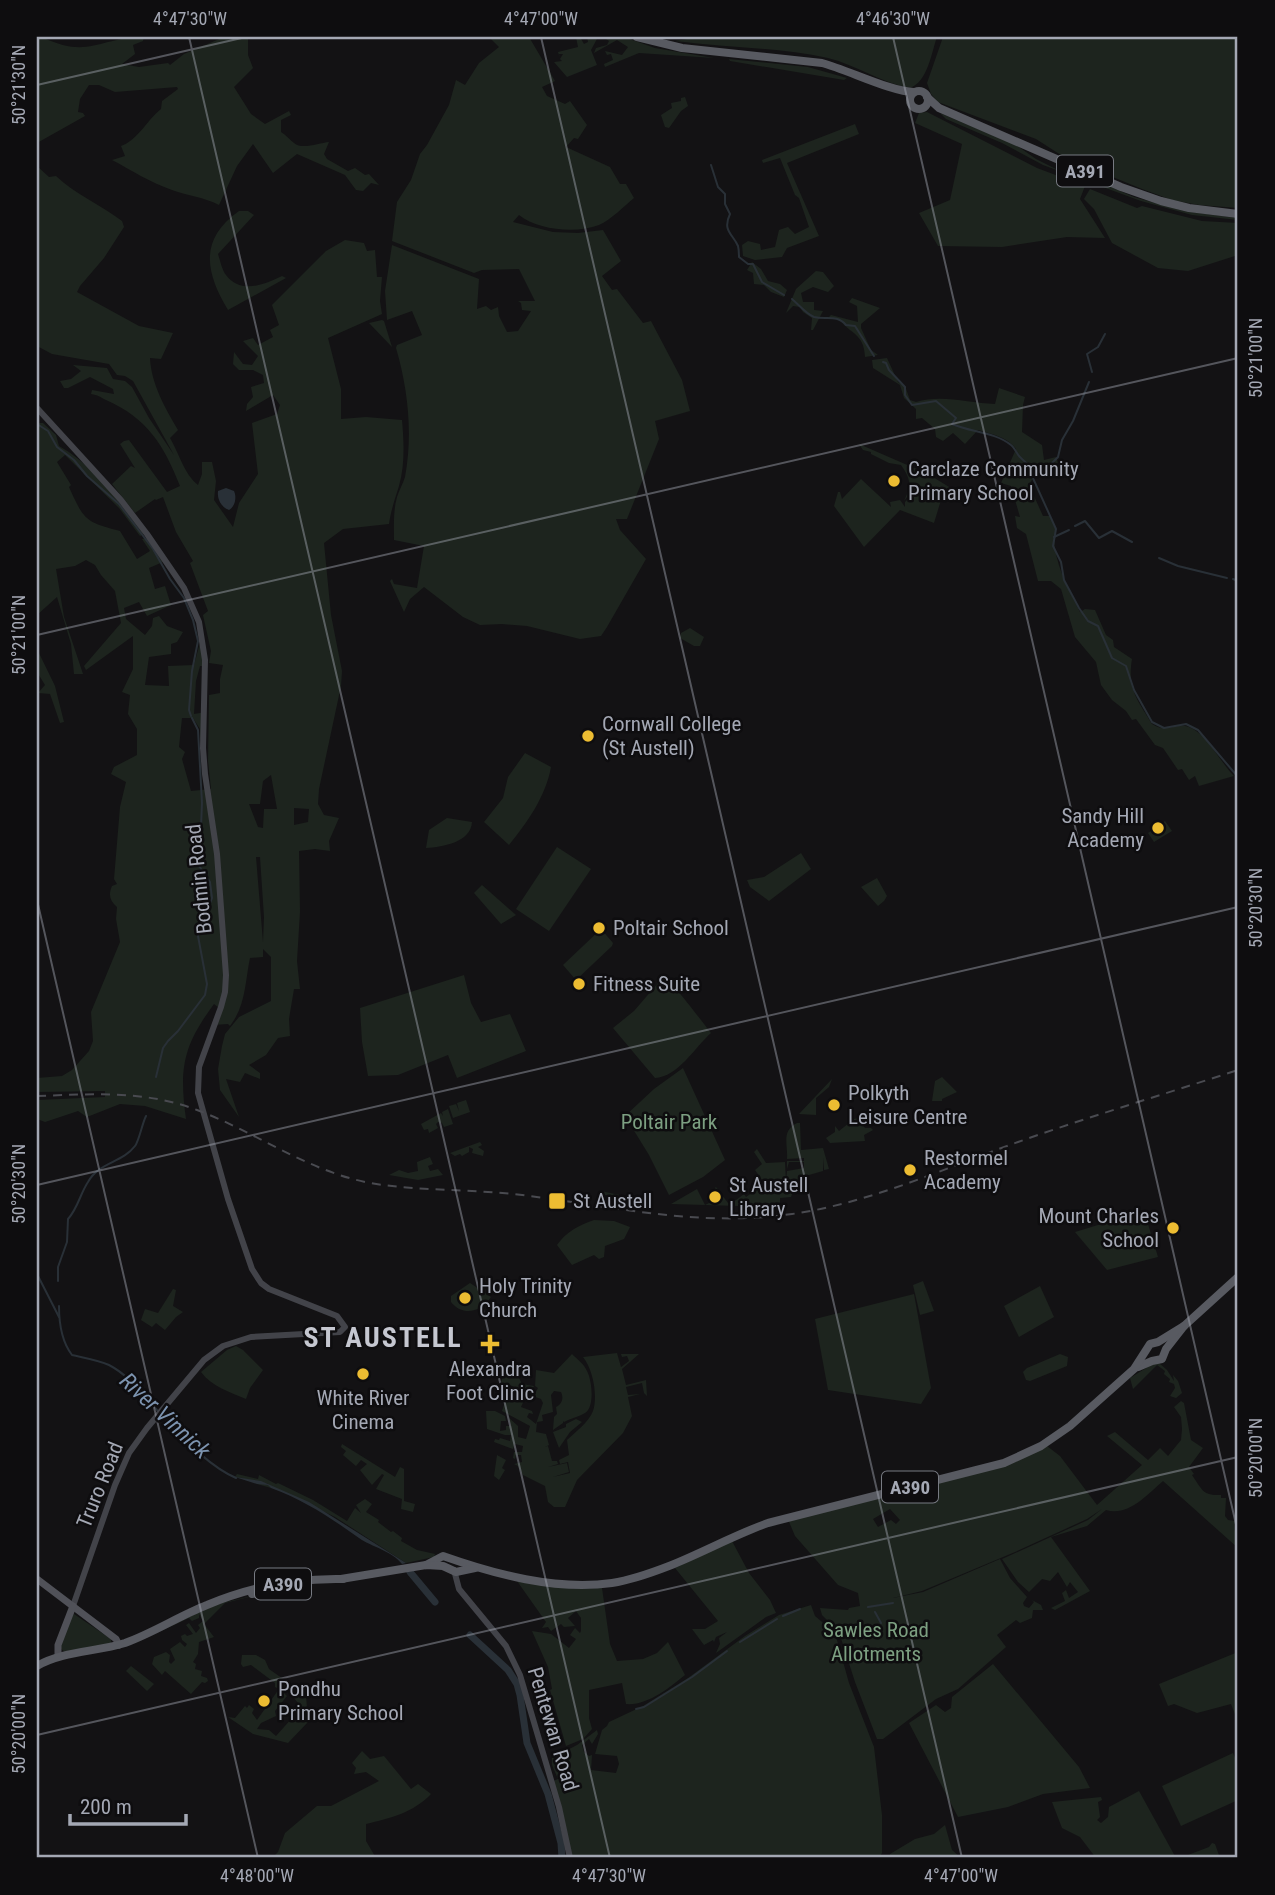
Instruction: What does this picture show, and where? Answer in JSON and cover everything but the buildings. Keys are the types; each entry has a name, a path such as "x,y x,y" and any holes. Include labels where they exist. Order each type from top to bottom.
{"highway":[{"path":"637,37 682,48 822,63 900,91 922,91 927,97 927,103 923,107 915,108 900,91"},
{"path":"910,101 914,92"},
{"name":"A391","path":"927,97 939,108 1141,194 1189,208 1238,214"},
{"name":"A391","path":"923,107 939,108"},
{"name":"A390","path":"225,1599 442,1562 458,1568 482,1568 551,1582 613,1583 672,1565 754,1528 956,1476 1022,1456 1060,1433 1134,1369 1150,1344 1184,1326 1238,1279"},
{"name":"A390","path":"1134,1369 1164,1358 1166,1349 1184,1326"},
{"path":"1158,1342 1166,1349"},
{"path":"1146,1352 1152,1361"},
{"name":"A390","path":"37,1666 58,1657 138,1639 182,1616 246,1590 290,1586"}],"main road":[{"name":"Bodmin Road","path":"37,408 121,500 141,526 184,589 199,622 205,660 205,774 217,854 226,975 225,992 199,1067 199,1101 252,1269 261,1283 269,1289 339,1318 345,1327 340,1332"},
{"name":"Truro Road","path":"58,1657 58,1645 129,1453 204,1360 223,1346 251,1337 340,1332"},
{"name":"Pentewan Road","path":"458,1568 457,1586 506,1646 520,1675 559,1807 570,1858"},
{"path":"37,1579 116,1639 119,1645"}],"green space":[{"path":"42,37 58,44 83,47 144,37 143,41 133,45 135,54 122,64 139,67 168,63 170,65 184,54 224,37 248,37 248,55 253,68 234,87 251,114 265,124 289,111 291,115 281,120 281,132 294,143 306,146 329,142 324,154 327,159 348,171 355,168 365,175 369,174 379,185 371,183 363,191 356,190 345,175 297,154 273,173 253,144 237,166 219,205 164,187 112,160 125,156 121,146 137,135 161,109 162,101 178,89 177,87 115,92 99,85 89,85 80,99 78,112 85,116 37,143 37,38"},
{"path":"489,37 529,37 555,81 542,87 547,96 565,104 570,101 587,125 578,139 574,138 566,147 610,167 620,184 626,184 634,198 608,220 590,228 569,230 547,227 519,215 513,222 553,232 603,230 621,261 602,276 612,290 617,289 643,323 651,321 682,380 690,411 655,421 659,439 627,519 616,519 620,530 646,559 601,636 580,639 527,626 480,625 463,617 424,587 410,599 404,612 390,581 392,579 394,584 417,588 424,546 394,540 395,508 405,477 409,444 404,379 396,348 397,345 422,335 412,311 387,320 385,291 392,245 479,279 477,309 486,306 491,310 498,307 499,316 507,332 518,331 531,311 522,310 518,301 535,301 519,269 482,270 474,273 392,241 397,202 411,180 420,154 449,105 456,80 465,85 479,63 499,47"},
{"path":"576,37 580,37 584,44 588,42 587,37 598,37 591,50 597,65 567,77 554,62 562,61 560,59 563,54 559,54 560,58 558,52 578,47"},
{"path":"603,37 624,37 655,48 714,58 639,53 605,67 604,64 613,60 611,54 607,55 605,51 622,55 628,47 617,40 594,53 596,48 607,45 609,41"},
{"path":"680,37 937,37 925,73 910,88 828,58 675,41 687,39"},
{"path":"943,37 1238,37 1238,208 1172,200 1064,157 1036,139 938,102 927,83"},
{"path":"729,59 808,67 847,78 844,80"},
{"path":"685,97 688,106 669,128 665,127 661,115 672,108 671,103 681,101 681,98"},
{"path":"927,112 1037,168 1085,186 1080,199 1105,238 1067,237 1002,247 938,246 919,213 950,200 962,144 915,123 919,113"},
{"path":"940,113 1016,145 1056,169 1095,180 1134,197 1184,211 1238,220 1192,215 1141,201 1043,165 1002,143 946,119"},
{"path":"855,124 859,134 787,163 819,236 787,248 782,257 755,260 743,256 742,245 748,241 760,244 761,250 775,247 779,230 788,227 795,234 809,227 780,158 763,163 762,160"},
{"path":"37,166 49,177 56,176 122,221 124,227 77,292 139,326 173,333 161,359 150,358 156,386 178,430 170,438 185,469 198,485 202,462 212,462 216,481 214,500 233,527 239,503 258,474 252,423 277,414 280,405 273,395 246,411 247,404 253,397 251,387 264,383 263,375 253,370 239,370 233,364 234,352 243,364 252,365 258,356 243,341 253,338 258,345 273,337 270,330 279,325 272,305 326,251 345,240 364,243 367,251 375,250 377,277 382,277 382,314 328,338 341,389 341,419 366,417 402,420 402,470 389,524 343,529 324,543 331,615 342,671 318,804 324,815 339,818 329,841 330,851 299,851 300,912 297,961 300,989 294,989 289,1019 290,1036 278,1038 266,1055 249,1065 260,1073 260,1079 245,1073 240,1082 226,1079 239,1117 220,1090 218,1069 225,1034 239,1017 271,1001 271,957 263,949 263,957 250,958 242,1002 230,1026 213,1025 219,1008 214,1004 190,1045 183,1085 186,1119 145,1106 120,1104 87,1117 78,1111 45,1122 37,1119 37,1100 105,1097 105,1091 37,1092 37,1078 62,1076 72,1070 89,1051 93,1041 91,1012 120,942 117,907 110,895 112,886 117,884 114,879 120,807 126,782 111,774 114,767 137,755 137,729 128,714 130,695 122,692 133,669 133,636 86,670 84,666 121,623 115,591 95,565 86,560 75,566 56,569 64,617 83,674 74,674 71,644 57,597 37,615 37,423 43,423 56,435 59,446 95,474 144,534 140,536 119,508 65,455 57,462 71,485 69,487 82,513 92,522 120,531 137,559 150,551 142,539 147,538 163,562 149,568 155,589 165,586 171,605 147,616 139,602 124,608 126,619 145,635 152,626 153,618 159,616 167,626 183,632 177,642 171,644 171,654 149,657 145,685 169,686 168,666 194,665 200,643 205,666 200,666 196,681 194,714 206,712 204,741 200,739 200,729 193,718 182,718 179,747 185,752 182,759 191,791 211,789 208,761 209,695 220,693 223,665 209,663 211,651 203,615 208,611 190,563 193,561 176,532 163,497 155,499 135,513 112,484 131,466 135,468 120,444 124,441 129,440 167,492 180,486 167,458 152,434 133,415 91,394 92,390 114,394 113,389 90,377 68,388 64,388 60,381 71,379 81,371 73,365 107,368 113,379 125,381 132,387 174,455 133,381 117,375 109,364 52,354 37,346","holes":["271,775 277,809 264,809 263,828 258,827 249,804 260,804 263,781","294,808 309,809 308,822 294,825","256,857 260,857 263,942"]},
{"path":"1090,189 1137,208 1142,206 1202,221 1238,223 1238,255 1188,271 1158,268 1112,243 1094,209 1084,199"},
{"path":"239,211 248,211 254,215 218,254 226,275 239,285 246,286 282,276 286,278 228,310 215,283 210,258 217,234"},
{"path":"752,262 761,269 768,281 780,284 787,290 784,297 771,292 764,285 754,284 753,273 747,270"},
{"path":"816,271 823,272 834,286 828,292 813,287 801,293 803,302 814,302 814,310 823,311 811,330 812,318 800,307 793,306 786,313 796,289"},
{"path":"852,298 880,308 861,324 871,350 878,355 865,357 859,338 840,320 828,318 831,315 858,322 857,306 849,302"},
{"path":"384,321 392,347 369,323"},
{"path":"887,358 898,382 905,386 910,400 916,402 945,399 995,404 999,388 1025,397 1022,432 1042,445 1044,460 1056,457 1059,465 1034,476 1029,485 1043,516 1050,516 1053,522 1059,564 1080,612 1085,609 1095,610 1106,635 1113,640 1114,647 1132,659 1132,686 1152,724 1162,728 1184,726 1195,730 1234,776 1199,786 1195,776 1189,780 1182,769 1178,770 1163,748 1155,745 1136,719 1132,720 1126,711 1112,700 1101,685 1096,662 1075,637 1061,589 1051,581 1038,581 1026,534 1017,528 1015,516 1020,517 1011,486 1001,483 1016,449 1004,439 978,430 965,444 953,433 943,441 936,437 935,429 922,418 916,419 916,409 904,398 900,385 873,368 872,360"},
{"path":"859,444 928,474 954,490 941,500 934,523 900,510 864,547 834,506 838,492 842,499 861,479 891,507 890,502 900,500 905,507 913,489 904,501 909,483 901,465 889,463 863,450"},
{"path":"690,628 704,637 700,646 694,646 680,638 681,633"},
{"path":"37,649 55,686 64,722 60,723 50,694 38,693 45,685 37,672"},
{"path":"525,753 551,767 535,809 509,845 484,822 503,798 508,777"},
{"path":"447,818 472,822 467,834 455,842 426,848 429,830"},
{"path":"1165,821 1172,831 1154,842 1148,833"},
{"path":"557,847 591,869 549,931 516,909"},
{"path":"801,853 811,869 769,901 750,887 747,880 764,877"},
{"path":"877,878 887,896 878,906 861,887"},
{"path":"482,885 516,915 501,924 474,893"},
{"path":"601,929 613,943 612,946 576,980 563,965"},
{"path":"464,975 471,1003 481,1022 510,1014 526,1051 457,1078 448,1055 398,1075 368,1076 360,1008"},
{"path":"665,979 711,1033 679,1067 671,1073 655,1078 613,1028"},
{"name":"Poltair Park","path":"683,1068 725,1160 703,1177 669,1195 625,1116 654,1089"},
{"path":"942,1077 957,1092 942,1101 932,1101 935,1081"},
{"path":"832,1079 829,1087 816,1098 816,1115 799,1114"},
{"path":"466,1100 470,1112 453,1118 449,1106 456,1104 459,1111 457,1103"},
{"path":"448,1109 453,1124 444,1127 438,1122 438,1128 429,1133 428,1129 424,1130 421,1124 441,1113 443,1116 442,1112"},
{"path":"858,1118 865,1128 873,1130 864,1135 865,1141 830,1143 826,1138 835,1132 835,1126 839,1131"},
{"path":"800,1123 801,1150 823,1148 829,1169 824,1170 823,1158 823,1171 802,1177 806,1190 792,1194 791,1197 780,1198 780,1206 770,1207 671,1204 697,1189 705,1205 711,1202 709,1196 712,1201 719,1197 716,1187 728,1203 732,1203 744,1194 746,1197 763,1185 764,1187 765,1179 762,1180 755,1170 762,1164 754,1152 757,1149 766,1163 785,1162 786,1183 787,1171 804,1168 804,1162 789,1162 787,1169 787,1161 804,1161 804,1158 787,1159 787,1134"},
{"path":"480,1142 482,1145 478,1147 484,1151 483,1156 472,1153 473,1149 469,1147 469,1152 462,1156 450,1153"},
{"path":"430,1157 433,1164 428,1166 430,1171 438,1169 443,1175 418,1180 389,1175 399,1170 408,1173 418,1171 417,1162"},
{"path":"601,1191 624,1196 648,1209 626,1205 601,1195"},
{"path":"1144,1211 1158,1257 1107,1270 1075,1232"},
{"path":"594,1220 614,1221 630,1227 624,1239 605,1246 604,1257 599,1259 594,1255 572,1265 557,1245 564,1236"},
{"path":"923,1281 934,1311 920,1315 913,1285"},
{"path":"470,1283 491,1297 477,1309 461,1310 451,1302 451,1296"},
{"path":"1040,1286 1054,1317 1019,1337 1004,1306"},
{"path":"173,1289 176,1290 173,1306 183,1312 165,1330 156,1323 152,1327 141,1320 145,1309 158,1313"},
{"path":"914,1294 931,1388 921,1404 828,1390 815,1319"},
{"path":"236,1346 263,1370 250,1388 246,1399 216,1385 201,1372 227,1350"},
{"path":"617,1353 621,1367 629,1361 627,1356 622,1357 621,1354 639,1354 622,1369 626,1385 646,1380 647,1396 642,1383 626,1387 628,1395 640,1394 628,1397 632,1416 623,1433 577,1480 565,1507 554,1507 548,1502 545,1486 523,1475 514,1464 522,1462 521,1455 513,1458 514,1452 522,1452 523,1446 515,1444 513,1449 494,1442 500,1438 510,1441 511,1435 487,1429 486,1411 495,1411 505,1416 506,1421 501,1421 500,1431 511,1426 509,1418 518,1426 518,1437 526,1439 530,1426 502,1411 507,1396 516,1397 511,1395 514,1387 510,1385 504,1395 498,1393 506,1365 515,1366 511,1371 517,1374 522,1384 534,1386 530,1393 534,1395 538,1388 535,1386 536,1370 554,1373 572,1354 589,1375 592,1393 588,1410 580,1416 563,1421 553,1430 556,1407 562,1399 561,1392 554,1391 551,1395 553,1412 542,1415 543,1421 537,1422 536,1432 546,1434 549,1445 545,1447 548,1446 552,1461 557,1461 558,1464 548,1467 567,1463 569,1472 553,1477 570,1473 568,1462 560,1464 559,1460 569,1455 567,1440 582,1427 594,1405 592,1375 583,1357","holes":["527,1394 541,1399 543,1403 536,1424 527,1417 529,1413 533,1414 532,1411 521,1407"]},
{"path":"1060,1354 1068,1357 1067,1366 1030,1381 1026,1380 1023,1372 1027,1368"},
{"path":"1159,1363 1174,1381 1173,1375 1178,1381 1182,1393 1176,1398 1170,1396 1175,1388 1174,1384 1169,1382 1165,1371 1157,1365 1133,1389 1130,1378"},
{"name":"Sawles Road Allotments","path":"1181,1401 1184,1403 1191,1440 1203,1448 1189,1467 1194,1474 1192,1475 1206,1493 1226,1498 1225,1516 1228,1520 1235,1521 1238,1548 1163,1481 1130,1507 1106,1510 1087,1526 1051,1537 1090,1591 1055,1610 1051,1608 1065,1601 1062,1593 1066,1590 1069,1598 1078,1592 1070,1582 1067,1587 1058,1572 1050,1581 1042,1579 1029,1592 1018,1582 1002,1559 1088,1520 1102,1509 1087,1519 1015,1552 922,1591 893,1598 923,1592 1000,1559 1010,1578 1027,1597 1024,1606 1029,1608 1034,1602 1032,1600 1041,1605 1043,1610 1033,1610 1032,1618 1020,1623 1016,1620 997,1635 1006,1647 958,1689 936,1699 883,1739 877,1739 839,1632 822,1615 820,1608 848,1610 860,1606 858,1593 838,1585 795,1536 787,1517 1022,1456 1047,1446 1060,1456 1097,1505 1142,1465 1107,1436 1115,1432 1148,1460 1160,1448 1168,1456 1181,1440 1181,1417 1174,1407","holes":["890,1509 900,1520 896,1524 891,1520 878,1527 873,1519"]},
{"path":"576,1419 582,1422 570,1432 559,1448 553,1432"},
{"path":"342,1444 395,1477 400,1467 404,1469 404,1501 415,1504 413,1512 401,1509 402,1499 376,1489 384,1475 372,1485 360,1470 367,1464 361,1460 356,1466 343,1455 346,1451 341,1447"},
{"path":"497,1455 506,1460 502,1468 505,1470 499,1480 494,1476"},
{"path":"237,1474 258,1479 259,1475 278,1483 347,1521 355,1508 361,1513 356,1505 365,1499 372,1504 366,1512 402,1538 401,1541 417,1550 435,1554 434,1557 406,1563 335,1517 269,1485 271,1488 257,1484 268,1484 235,1477"},
{"path":"732,1541 749,1573 770,1600 776,1613 766,1617 716,1653 720,1644 719,1638 727,1632 716,1637 714,1642 713,1640 704,1645 692,1629 705,1629 718,1621 675,1568"},
{"path":"517,1581 574,1589 602,1588 610,1644 617,1661 643,1659 657,1653 668,1642 685,1675 657,1695 634,1704 626,1704 622,1683 589,1690 589,1718 592,1729 583,1739 566,1746 550,1690 548,1667 532,1631 551,1634 569,1648 576,1639 570,1635 575,1628 580,1633 581,1631 581,1618 576,1611 568,1618 575,1626 564,1627 561,1624 551,1631 548,1627 542,1628 546,1622"},
{"path":"265,1593 225,1603 204,1624 214,1637 199,1642 198,1654 193,1662 196,1664 195,1669 202,1671 201,1676 208,1681 202,1682 191,1694 165,1671 162,1675 152,1664 154,1657 166,1652 170,1655 171,1664 175,1660 170,1649 180,1642 185,1647 187,1644 181,1636 193,1634 186,1625 189,1623 196,1633 200,1628 198,1625 203,1621 199,1614 199,1618 192,1621 189,1618 155,1634 213,1605"},
{"path":"811,1605 815,1616 835,1633 849,1683 874,1747 882,1815 882,1853 879,1858 572,1858 553,1781 558,1779 552,1758 577,1745 597,1730 598,1734 592,1744 589,1739 582,1745 584,1752 592,1755 591,1770 616,1773 619,1764 617,1756 595,1754 602,1730 609,1722 643,1706 688,1678 779,1615"},
{"path":"74,1614 111,1639 111,1643 66,1653 60,1648"},
{"path":"1238,1652 1238,1722 1231,1704 1197,1713 1174,1704 1168,1706 1159,1684"},
{"path":"242,1655 256,1655 265,1660 269,1669 306,1695 308,1722 288,1743 253,1734 228,1717 235,1718 249,1705 254,1709 252,1713 257,1720 279,1689 251,1665 243,1667","holes":["281,1690 289,1692 298,1703 293,1717 276,1736 269,1730 257,1729 261,1723 276,1716 275,1711 287,1696"]},
{"path":"993,1664 1079,1767 1090,1788 1043,1794 1008,1807 958,1817 909,1723 936,1705 945,1712 951,1708 952,1697"},
{"path":"131,1666 154,1684 147,1691 126,1671"},
{"path":"362,1751 370,1759 384,1756 411,1789 418,1784 431,1794 409,1810 366,1824 366,1841 376,1858 272,1858 278,1852 285,1833 317,1806 331,1806 379,1781 366,1772 354,1774 356,1768 352,1763"},
{"path":"1233,1753 1238,1765 1238,1800 1181,1826 1162,1786"},
{"path":"1139,1791 1176,1858 1096,1858 1080,1837 1062,1828 1052,1802 1101,1797 1102,1800 1098,1802 1100,1817 1097,1820 1101,1823 1108,1817 1109,1807"},
{"path":"945,1825 952,1850 961,1858 889,1858 890,1854 915,1839 934,1834"},
{"path":"1212,1843 1215,1844 1220,1858 1180,1858 1209,1847"}],"shaded area":[{"path":"226,488 234,491 235,496 234,504 229,510 222,505 218,497 218,491"},
{"path":"235,1477 261,1481 309,1502 406,1563 402,1564 295,1498 268,1485"}],"waterway":[{"path":"711,165 718,187 725,194 725,204 730,214 727,224 738,246 739,257 748,264 753,264 762,282 784,295"},
{"path":"792,299 814,317 835,318 846,325 855,326 874,356"},
{"path":"1092,372 1087,354 1098,347 1105,334"},
{"path":"883,362 905,387 905,395 912,405 936,401 956,418 952,424 998,437 1012,446 1031,468 1032,476 1056,529 1053,546 1061,562 1064,580 1088,621 1098,626 1112,658 1126,666 1134,690 1152,722 1164,728 1186,724 1198,730 1238,777"},
{"path":"1035,469 1050,465 1058,457 1062,440 1089,382"},
{"path":"37,424 48,431 57,447 119,504 153,549 184,598 198,641 192,671 189,710 191,716"},
{"path":"1075,526 1085,521 1099,538 1112,531 1132,542"},
{"path":"1054,537 1069,530"},
{"path":"1159,558 1178,566 1227,578"},
{"path":"1233,579 1238,581"},
{"path":"156,1077 163,1048 205,995 207,984 198,936 212,898 210,882 193,857 201,827 202,803 198,730 192,718"},
{"path":"58,1281 58,1267 67,1242 68,1219 85,1187 98,1170 130,1152 138,1140 146,1116"},
{"path":"37,1274 59,1317"},
{"name":"River Vinnick","path":"59,1306 62,1332 72,1355 105,1363 123,1374 194,1448 215,1466 236,1478"},
{"name":"River Vinnick","path":"410,1572 435,1602"},
{"path":"868,1607 893,1603"},
{"path":"783,1616 800,1609"},
{"path":"875,1612 881,1623"},
{"path":"740,1642 777,1619"},
{"name":"River Vinnick","path":"470,1635 508,1670 517,1684 527,1743 548,1794 561,1843 562,1858"},
{"path":"636,1709 644,1707 692,1677 727,1651"}],"railway":[{"path":"37,1096 118,1095 158,1099 219,1119 325,1170 370,1183 513,1194 686,1217 756,1218 850,1202 907,1184 1045,1132 1238,1070"}],"place":[{"name":"Carclaze Community Primary School","path":"894,481"},
{"name":"Cornwall College (St Austell)","path":"588,736"},
{"name":"Sandy Hill Academy","path":"1158,828"},
{"name":"Poltair School","path":"599,928"},
{"name":"Fitness Suite","path":"579,984"},
{"name":"Polkyth Leisure Centre","path":"834,1105"},
{"name":"Restormel Academy","path":"910,1170"},
{"name":"St Austell Library","path":"715,1197"},
{"name":"St Austell","path":"557,1201"},
{"name":"Mount Charles School","path":"1173,1228"},
{"name":"Holy Trinity Church","path":"465,1298"},
{"name":"Alexandra Foot Clinic","path":"490,1344"},
{"name":"White River Cinema","path":"363,1374"},
{"name":"Pondhu Primary School","path":"264,1701"}],"district":[{"name":"ST AUSTELL","path":"383,1337"}]}
